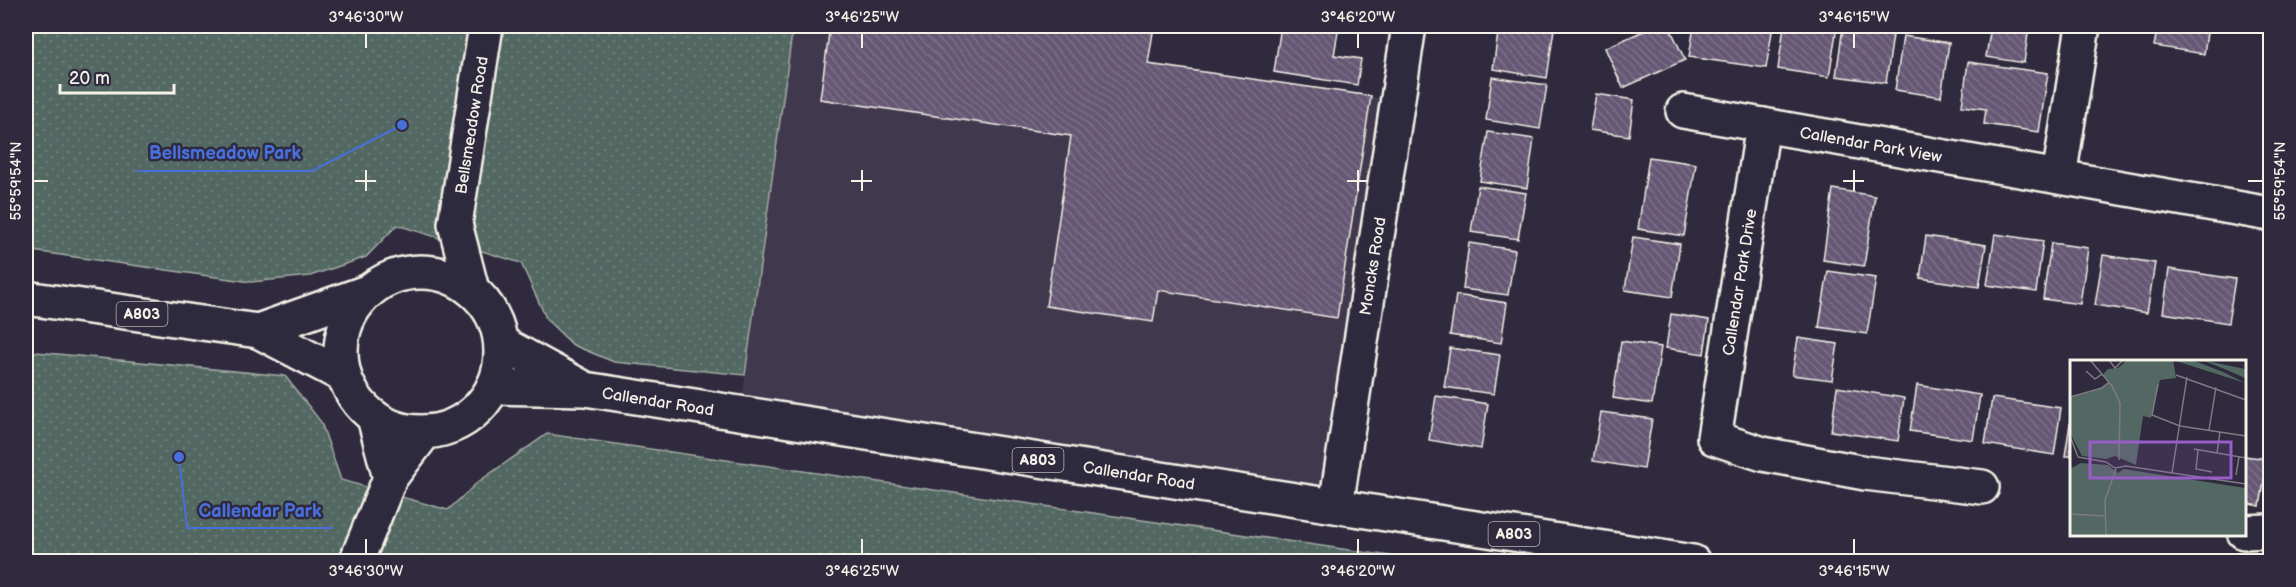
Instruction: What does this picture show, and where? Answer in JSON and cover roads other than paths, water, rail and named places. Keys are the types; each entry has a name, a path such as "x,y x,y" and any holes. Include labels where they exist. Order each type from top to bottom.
{"main road":[{"name":"Bellsmeadow Road","path":"472,290 455,224 486,26"},
{"name":"Moncks Road","path":"1336,506 1409,26"},
{"path":"2060,177 2083,26"},
{"name":"Callendar Park View","path":"1683,111 2271,214"},
{"name":"Callendar Park Drive","path":"1763,125 1714,438 1763,454 1843,469 1982,487"},
{"path":"411,272 455,224"},
{"name":"A803","path":"258,331 367,292 387,279 411,272 433,273 454,278 472,290 486,305 496,324 501,343 500,366 493,387 481,405 465,418 446,428 425,432 398,429 374,417 356,399 344,376 341,354 344,331 352,310 367,292"},
{"name":"A803","path":"26,298 258,331 344,376"},
{"name":"Callendar Road","path":"501,343 585,389"},
{"name":"Callendar Road","path":"493,387 585,389 1693,561"},
{"path":"374,417 390,478"},
{"path":"356,561 390,478 425,432"},
{"path":"2245,532 2271,531"}],"place":[{"name":"Bellsmeadow Park","path":"402,125"},
{"name":"Callendar Park","path":"179,457"}]}
